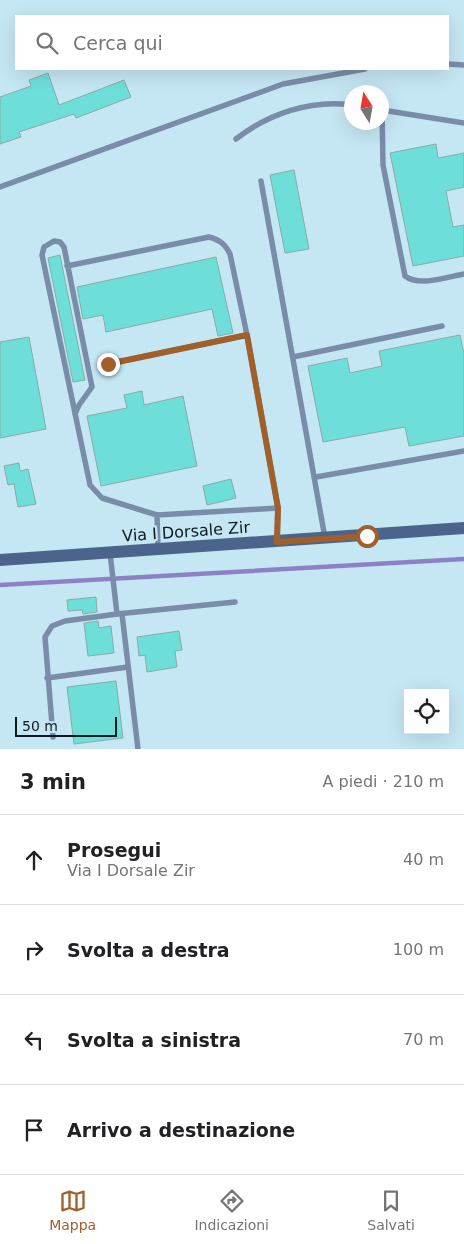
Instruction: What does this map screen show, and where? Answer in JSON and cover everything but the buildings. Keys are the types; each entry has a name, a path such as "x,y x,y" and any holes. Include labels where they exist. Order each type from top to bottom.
{"main road":[{"name":"Via I Dorsale Zir","path":"0,560 464,528"}],"lane":[{"path":"449,64 464,65"},
{"path":"0,187 283,84 360,70"},
{"path":"236,139 269,119 292,110 329,104 344,105"},
{"path":"389,111 464,123"},
{"path":"382,130 383,165 405,276 410,281 419,281 464,274"},
{"path":"261,181 316,477 325,538"},
{"path":"68,266 209,237 225,245 230,254 247,335 278,508 277,542"},
{"path":"76,414 79,405 92,387 64,247 60,242 54,241 44,247 42,255 90,485 102,498 157,515 278,508"},
{"path":"293,357 442,326"},
{"path":"108,364 247,335"},
{"path":"316,477 464,451"},
{"path":"157,515 158,550"},
{"path":"110,553 128,668 138,749"},
{"path":"53,737 45,638 52,626 65,621 235,602"},
{"path":"47,678 128,668"}],"waterway":[{"path":"0,585 464,559"}],"route":[{"path":"108,364 247,335 278,508 277,542 367,536"}]}
